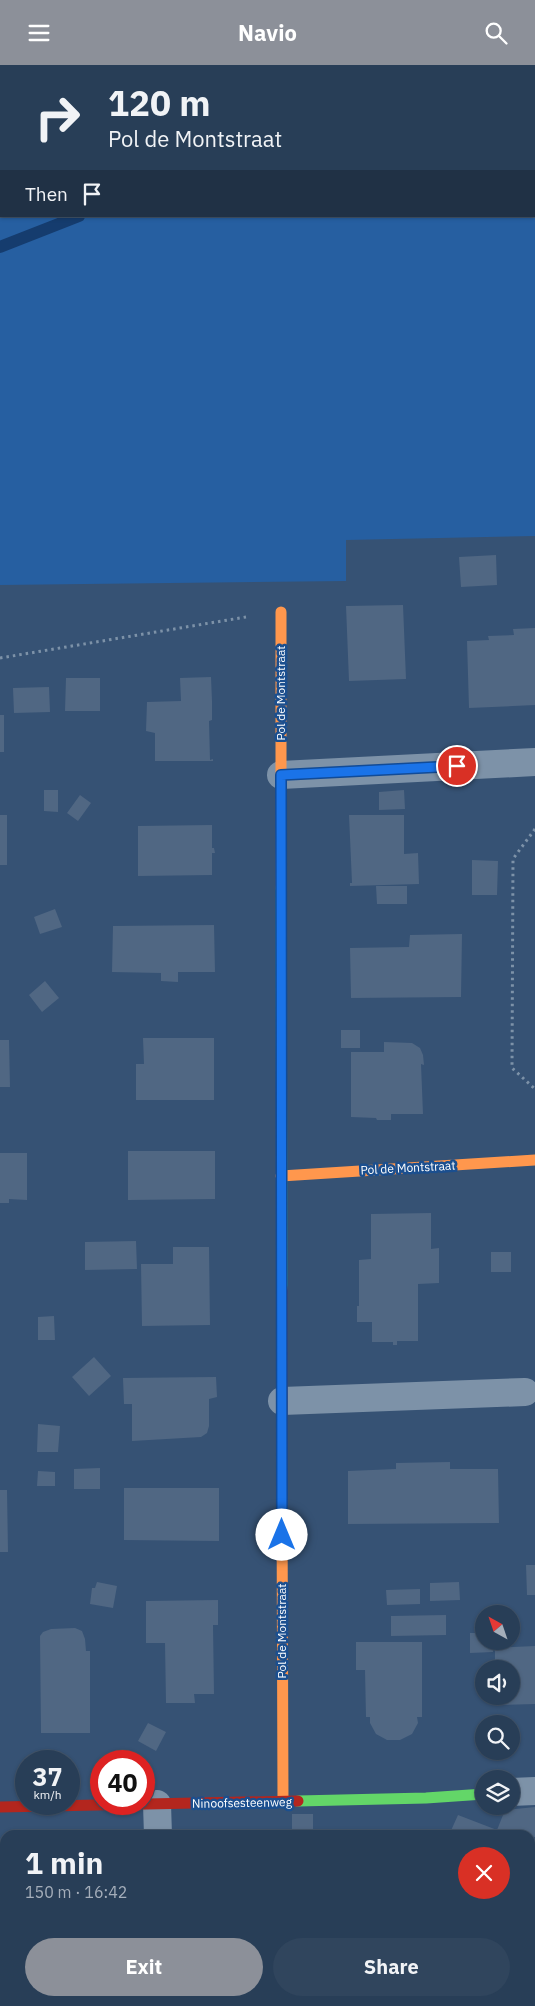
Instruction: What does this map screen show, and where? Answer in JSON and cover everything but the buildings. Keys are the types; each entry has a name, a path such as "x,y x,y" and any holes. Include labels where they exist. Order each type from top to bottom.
{"street":[{"name":"Pol de Montstraat","path":"281,612 282,1802"},
{"path":"281,775 535,762"},
{"name":"Pol de Montstraat","path":"281,1176 535,1160"},
{"path":"282,1401 525,1392"},
{"path":"520,1792 535,1791"},
{"name":"Ninoofsesteenweg","path":"0,1807 282,1802 426,1798 475,1795"},
{"path":"158,1804 158,1830"}],"path":[{"path":"0,658 281,612"},
{"path":"535,829 513,859 512,1048 512,1068 535,1089"}],"shaded area":[{"path":"0,217 535,217 535,536 346,540 346,581 0,585"}],"waterway":[{"path":"0,247 76,217"}],"traffic: fast":[{"path":"281,888 282,1288"},
{"path":"298,1801 426,1798 475,1795"}],"traffic: slow":[{"path":"281,612 281,888"},
{"path":"281,1176 535,1160"},
{"path":"282,1501 283,1802"}],"traffic: jam":[{"path":"282,1288 282,1501"},
{"path":"0,1807 298,1801"}],"route":[{"path":"282,1535 281,775 457,766"}]}
